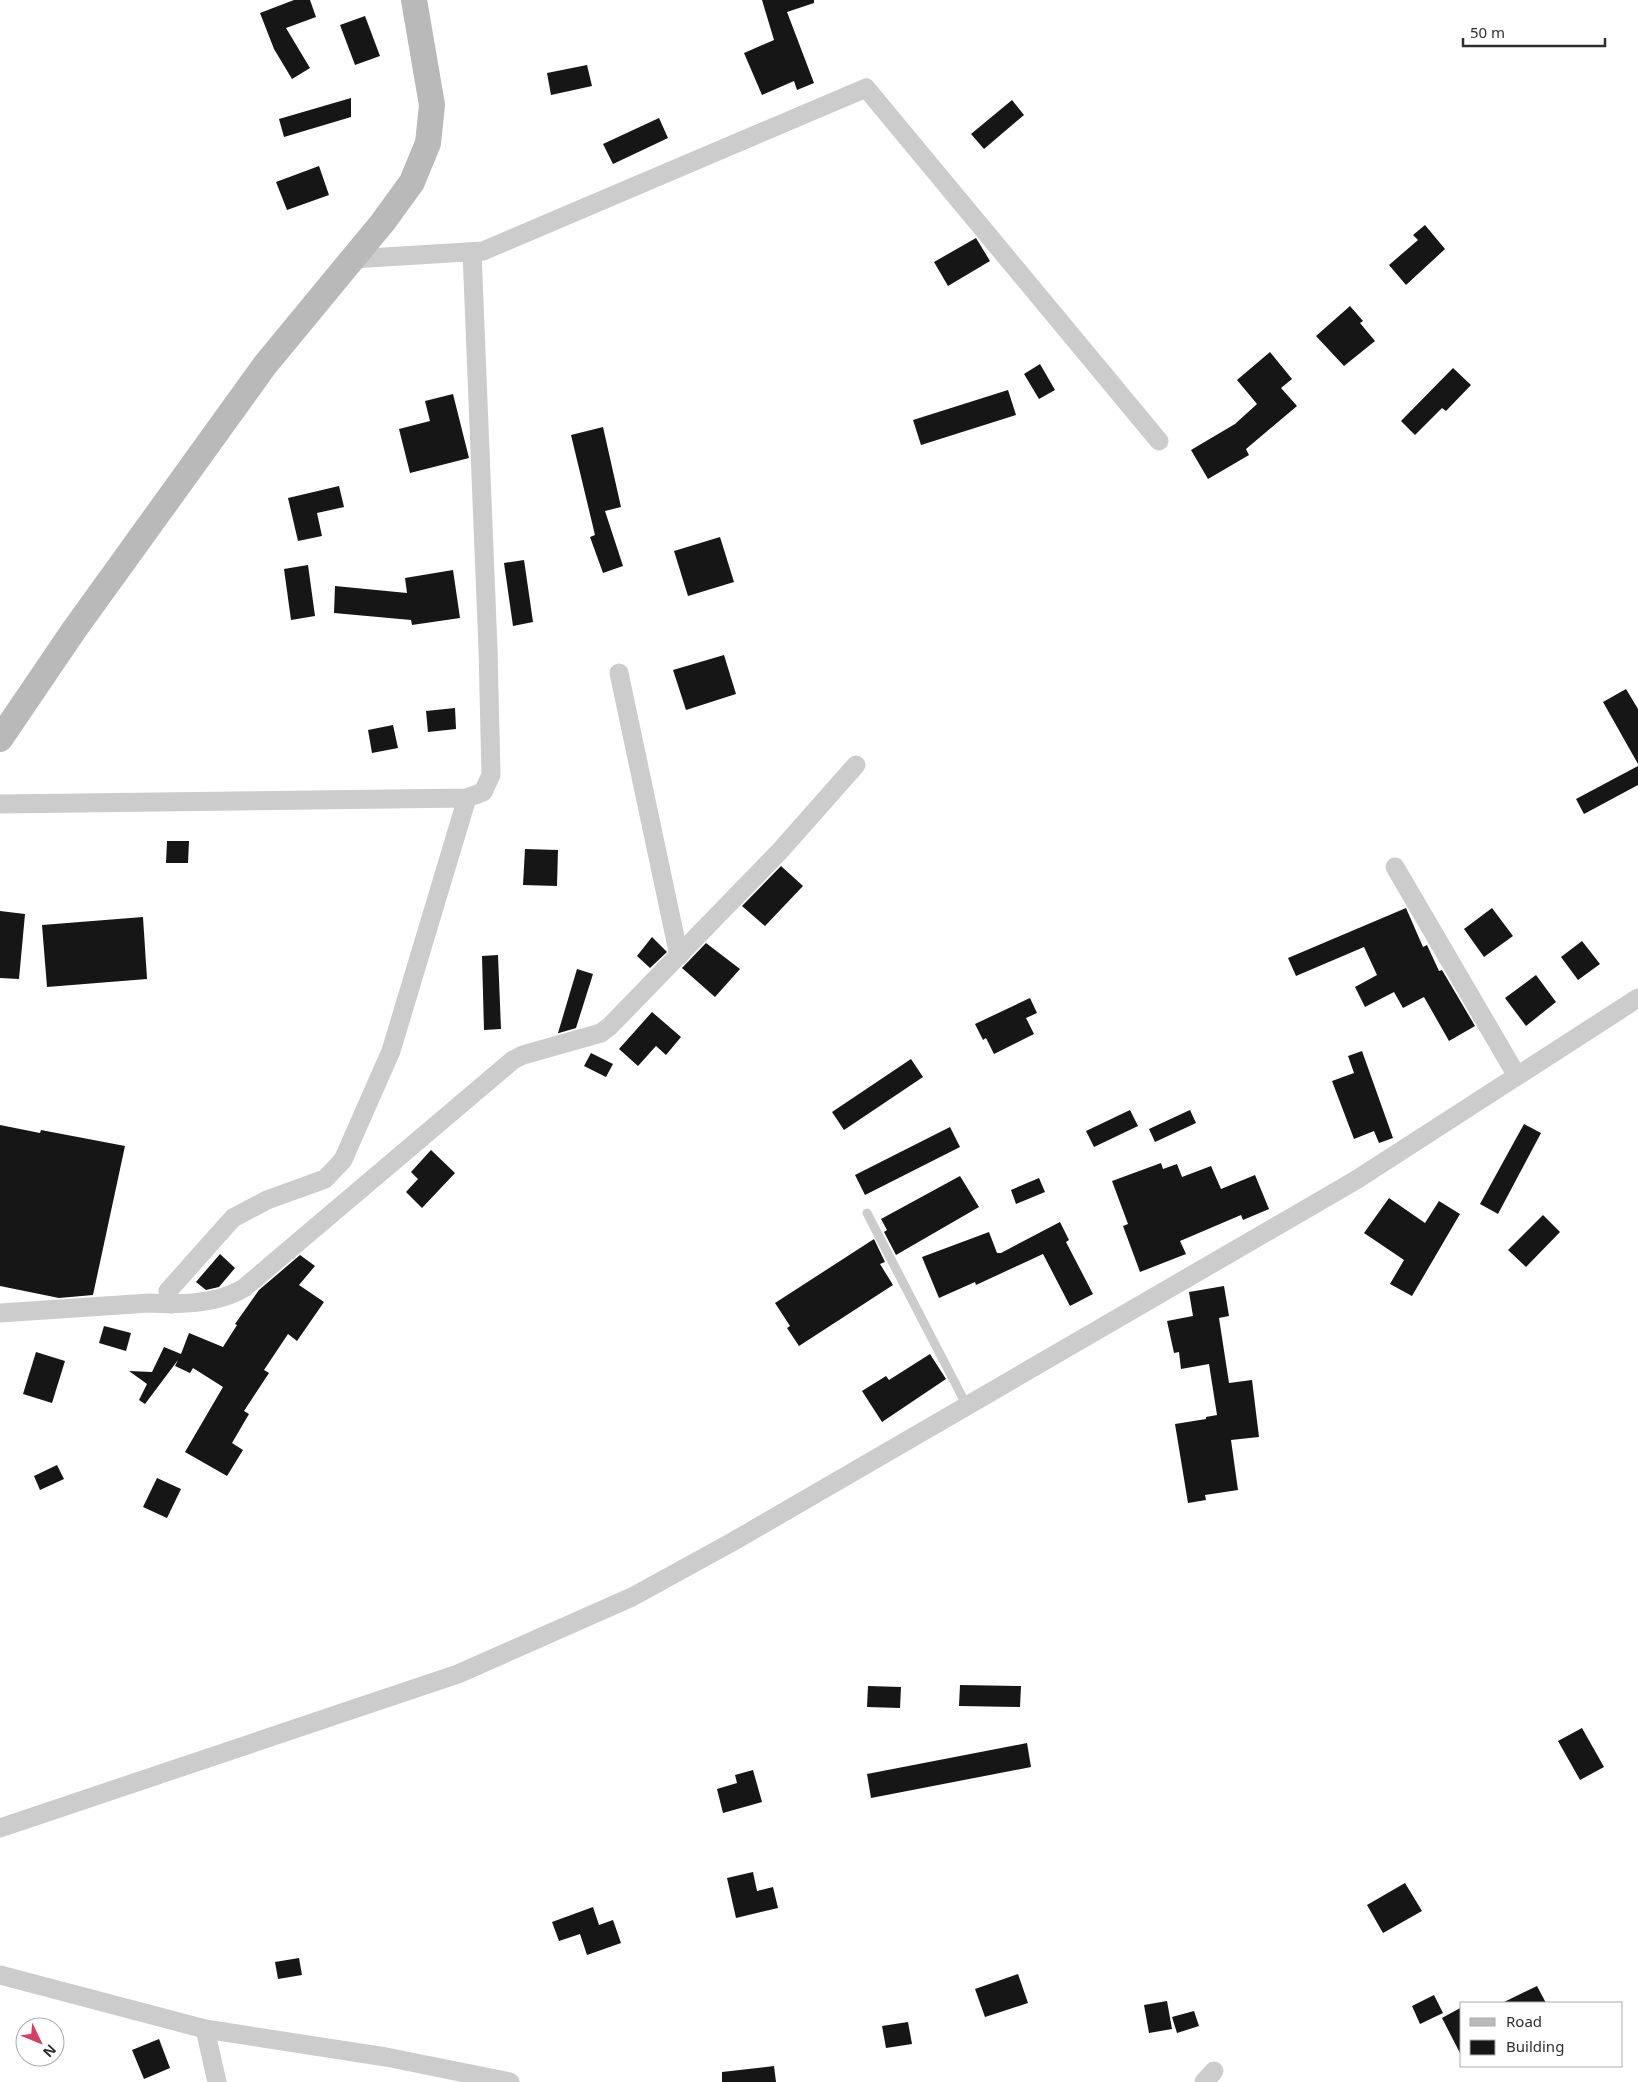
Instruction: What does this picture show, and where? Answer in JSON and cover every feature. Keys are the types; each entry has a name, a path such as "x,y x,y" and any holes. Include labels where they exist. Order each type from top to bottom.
{"street":[{"path":"0,739 74,630 265,365 383,222 412,182 428,143 432,105 414,0"},
{"path":"352,259 484,251 866,88 1159,441"},
{"path":"0,804 467,798 483,792 490,775 488,649 472,252"},
{"path":"619,673 678,956"},
{"path":"0,1313 149,1303 171,1304 221,1298 233,1295 244,1288 513,1060 523,1055 601,1033 621,1016 779,852 856,765"},
{"path":"171,1304 168,1291 233,1218 267,1200 325,1178 343,1160 391,1051 467,798"},
{"path":"1395,867 1517,1076"},
{"path":"0,1828 263,1741 466,1670 632,1597 742,1536 1356,1180 1638,998"},
{"path":"0,1975 205,2029 386,2056 510,2082"},
{"path":"205,2029 217,2082"}],"lane":[{"path":"867,1214 967,1406"}],"building":[{"path":"294,0 310,0 316,17 286,28 310,68 292,79 274,49 260,13"},
{"path":"762,0 814,0 814,3 787,12 814,83 797,90 794,81 762,95 744,53 774,40"},
{"path":"365,16 380,56 355,65 340,25"},
{"path":"587,65 592,86 551,95 547,73"},
{"path":"351,98 351,117 284,137 279,119"},
{"path":"1012,100 1024,115 984,149 971,134"},
{"path":"659,118 668,138 613,164 603,144"},
{"path":"319,166 329,195 287,210 276,182"},
{"path":"1425,225 1445,249 1406,285 1389,265 1418,240 1413,235"},
{"path":"976,238 990,261 948,286 934,262"},
{"path":"1350,306 1363,321 1360,323 1375,341 1344,366 1316,336"},
{"path":"1270,352 1292,379 1281,388 1297,406 1246,449 1249,455 1208,479 1191,450 1235,424 1257,404 1237,380"},
{"path":"1040,364 1055,390 1039,399 1024,374"},
{"path":"1453,368 1471,385 1446,411 1442,408 1415,435 1401,421"},
{"path":"1008,390 1016,415 921,445 913,420"},
{"path":"453,394 469,458 410,473 399,429 430,421 425,401"},
{"path":"603,427 621,507 605,511 623,566 603,573 590,537 595,535 571,435"},
{"path":"339,486 344,507 317,513 322,536 298,541 288,498"},
{"path":"720,537 734,582 688,596 674,551"},
{"path":"524,560 533,622 513,626 504,563"},
{"path":"308,565 315,616 291,620 284,569"},
{"path":"453,570 460,618 412,625 411,620 334,613 335,586 407,593 405,578"},
{"path":"724,655 736,694 686,710 673,670"},
{"path":"1626,689 1638,709 1638,764 1603,702"},
{"path":"455,708 456,729 428,732 426,711"},
{"path":"393,725 398,748 372,753 368,730"},
{"path":"1638,766 1638,785 1584,814 1576,799"},
{"path":"167,841 189,841 188,863 166,863"},
{"path":"525,849 558,850 557,886 523,885"},
{"path":"781,866 803,886 765,926 742,906"},
{"path":"1406,908 1423,947 1427,945 1439,971 1442,970 1475,1026 1449,1041 1424,997 1403,1008 1394,992 1365,1007 1355,987 1377,975 1364,947 1296,976 1288,958"},
{"path":"1492,908 1513,936 1484,957 1464,929"},
{"path":"0,911 25,914 19,979 0,978"},
{"path":"143,917 147,979 47,987 42,925"},
{"path":"652,937 667,952 650,968 637,956"},
{"path":"1582,941 1600,964 1578,980 1561,957"},
{"path":"706,943 740,969 715,997 682,968"},
{"path":"498,955 501,1029 484,1030 482,956"},
{"path":"577,969 593,974 576,1028 558,1033"},
{"path":"1536,975 1556,1002 1526,1026 1505,998"},
{"path":"1030,998 1037,1013 1026,1018 1034,1034 994,1054 986,1038 983,1040 975,1024"},
{"path":"652,1012 681,1037 666,1055 656,1046 638,1066 619,1049"},
{"path":"1362,1051 1393,1138 1379,1143 1374,1131 1354,1139 1332,1081 1354,1073 1348,1056"},
{"path":"591,1053 613,1064 606,1077 584,1066"},
{"path":"911,1059 923,1077 844,1130 832,1112"},
{"path":"1130,1110 1138,1126 1094,1147 1086,1131"},
{"path":"1190,1110 1196,1123 1155,1142 1149,1129"},
{"path":"1524,1124 1541,1133 1498,1214 1480,1204"},
{"path":"0,1125 40,1133 41,1130 125,1146 93,1295 59,1298 0,1286"},
{"path":"950,1127 960,1147 865,1195 855,1175"},
{"path":"431,1150 455,1173 422,1208 406,1192 418,1179 411,1172"},
{"path":"1161,1163 1163,1169 1177,1164 1182,1177 1211,1166 1221,1189 1255,1175 1269,1209 1243,1220 1241,1215 1180,1241 1186,1254 1140,1272 1123,1226 1128,1224 1112,1181"},
{"path":"960,1176 979,1207 896,1255 884,1232 887,1230 881,1219"},
{"path":"1039,1178 1045,1192 1016,1204 1011,1190"},
{"path":"1389,1198 1425,1223 1439,1201 1460,1214 1412,1296 1390,1284 1404,1260 1364,1233"},
{"path":"1543,1215 1560,1232 1526,1267 1508,1250"},
{"path":"1060,1222 1069,1240 1066,1242 1093,1294 1070,1306 1043,1254 976,1285 975,1282 939,1298 922,1257 989,1232 997,1253 1001,1253"},
{"path":"874,1239 885,1262 880,1264 893,1285 799,1346 787,1328 790,1326 775,1303"},
{"path":"220,1254 235,1268 219,1287 206,1290 196,1282"},
{"path":"300,1255 315,1266 299,1285 324,1302 297,1341 288,1334 264,1370 269,1373 244,1411 249,1414 232,1443 243,1450 227,1476 185,1452 223,1387 193,1368 190,1373 175,1366 178,1360 145,1404 139,1400 147,1384 129,1371 152,1372 164,1347 181,1354 189,1333 223,1347 237,1325 235,1324 259,1290"},
{"path":"1224,1286 1229,1316 1219,1318 1229,1383 1252,1380 1259,1437 1231,1440 1238,1490 1205,1495 1206,1500 1188,1503 1175,1424 1206,1419 1206,1417 1217,1415 1209,1364 1181,1369 1179,1352 1174,1353 1167,1321 1193,1316 1189,1292"},
{"path":"104,1326 131,1333 126,1351 99,1343"},
{"path":"36,1352 65,1361 52,1403 23,1394"},
{"path":"930,1354 946,1379 882,1422 862,1391 886,1376 889,1380"},
{"path":"57,1465 64,1479 40,1490 34,1476"},
{"path":"157,1478 181,1489 167,1518 143,1507"},
{"path":"960,1685 1021,1686 1020,1707 959,1706"},
{"path":"868,1686 901,1687 900,1708 867,1707"},
{"path":"1582,1728 1604,1767 1580,1780 1558,1741"},
{"path":"1027,1743 1031,1767 871,1798 867,1774"},
{"path":"753,1770 762,1802 723,1813 717,1789 737,1783 735,1775"},
{"path":"753,1872 757,1891 773,1887 778,1908 736,1918 727,1878"},
{"path":"1405,1883 1422,1911 1383,1933 1367,1905"},
{"path":"593,1907 599,1925 613,1920 621,1943 587,1955 580,1934 559,1941 552,1922"},
{"path":"299,1958 302,1975 278,1979 275,1962"},
{"path":"1018,1974 1028,2003 985,2017 975,1989"},
{"path":"1537,1986 1545,2002 1504,2002"},
{"path":"1434,1995 1443,2013 1420,2024 1412,2006"},
{"path":"1167,2001 1172,2029 1149,2033 1144,2005"},
{"path":"1460,2008 1460,2053 1442,2018"},
{"path":"1194,2011 1199,2026 1177,2033 1172,2017"},
{"path":"908,2022 912,2044 886,2048 882,2026"},
{"path":"159,2039 170,2068 144,2079 132,2050"},
{"path":"774,2066 776,2082 722,2082 722,2072"}]}
